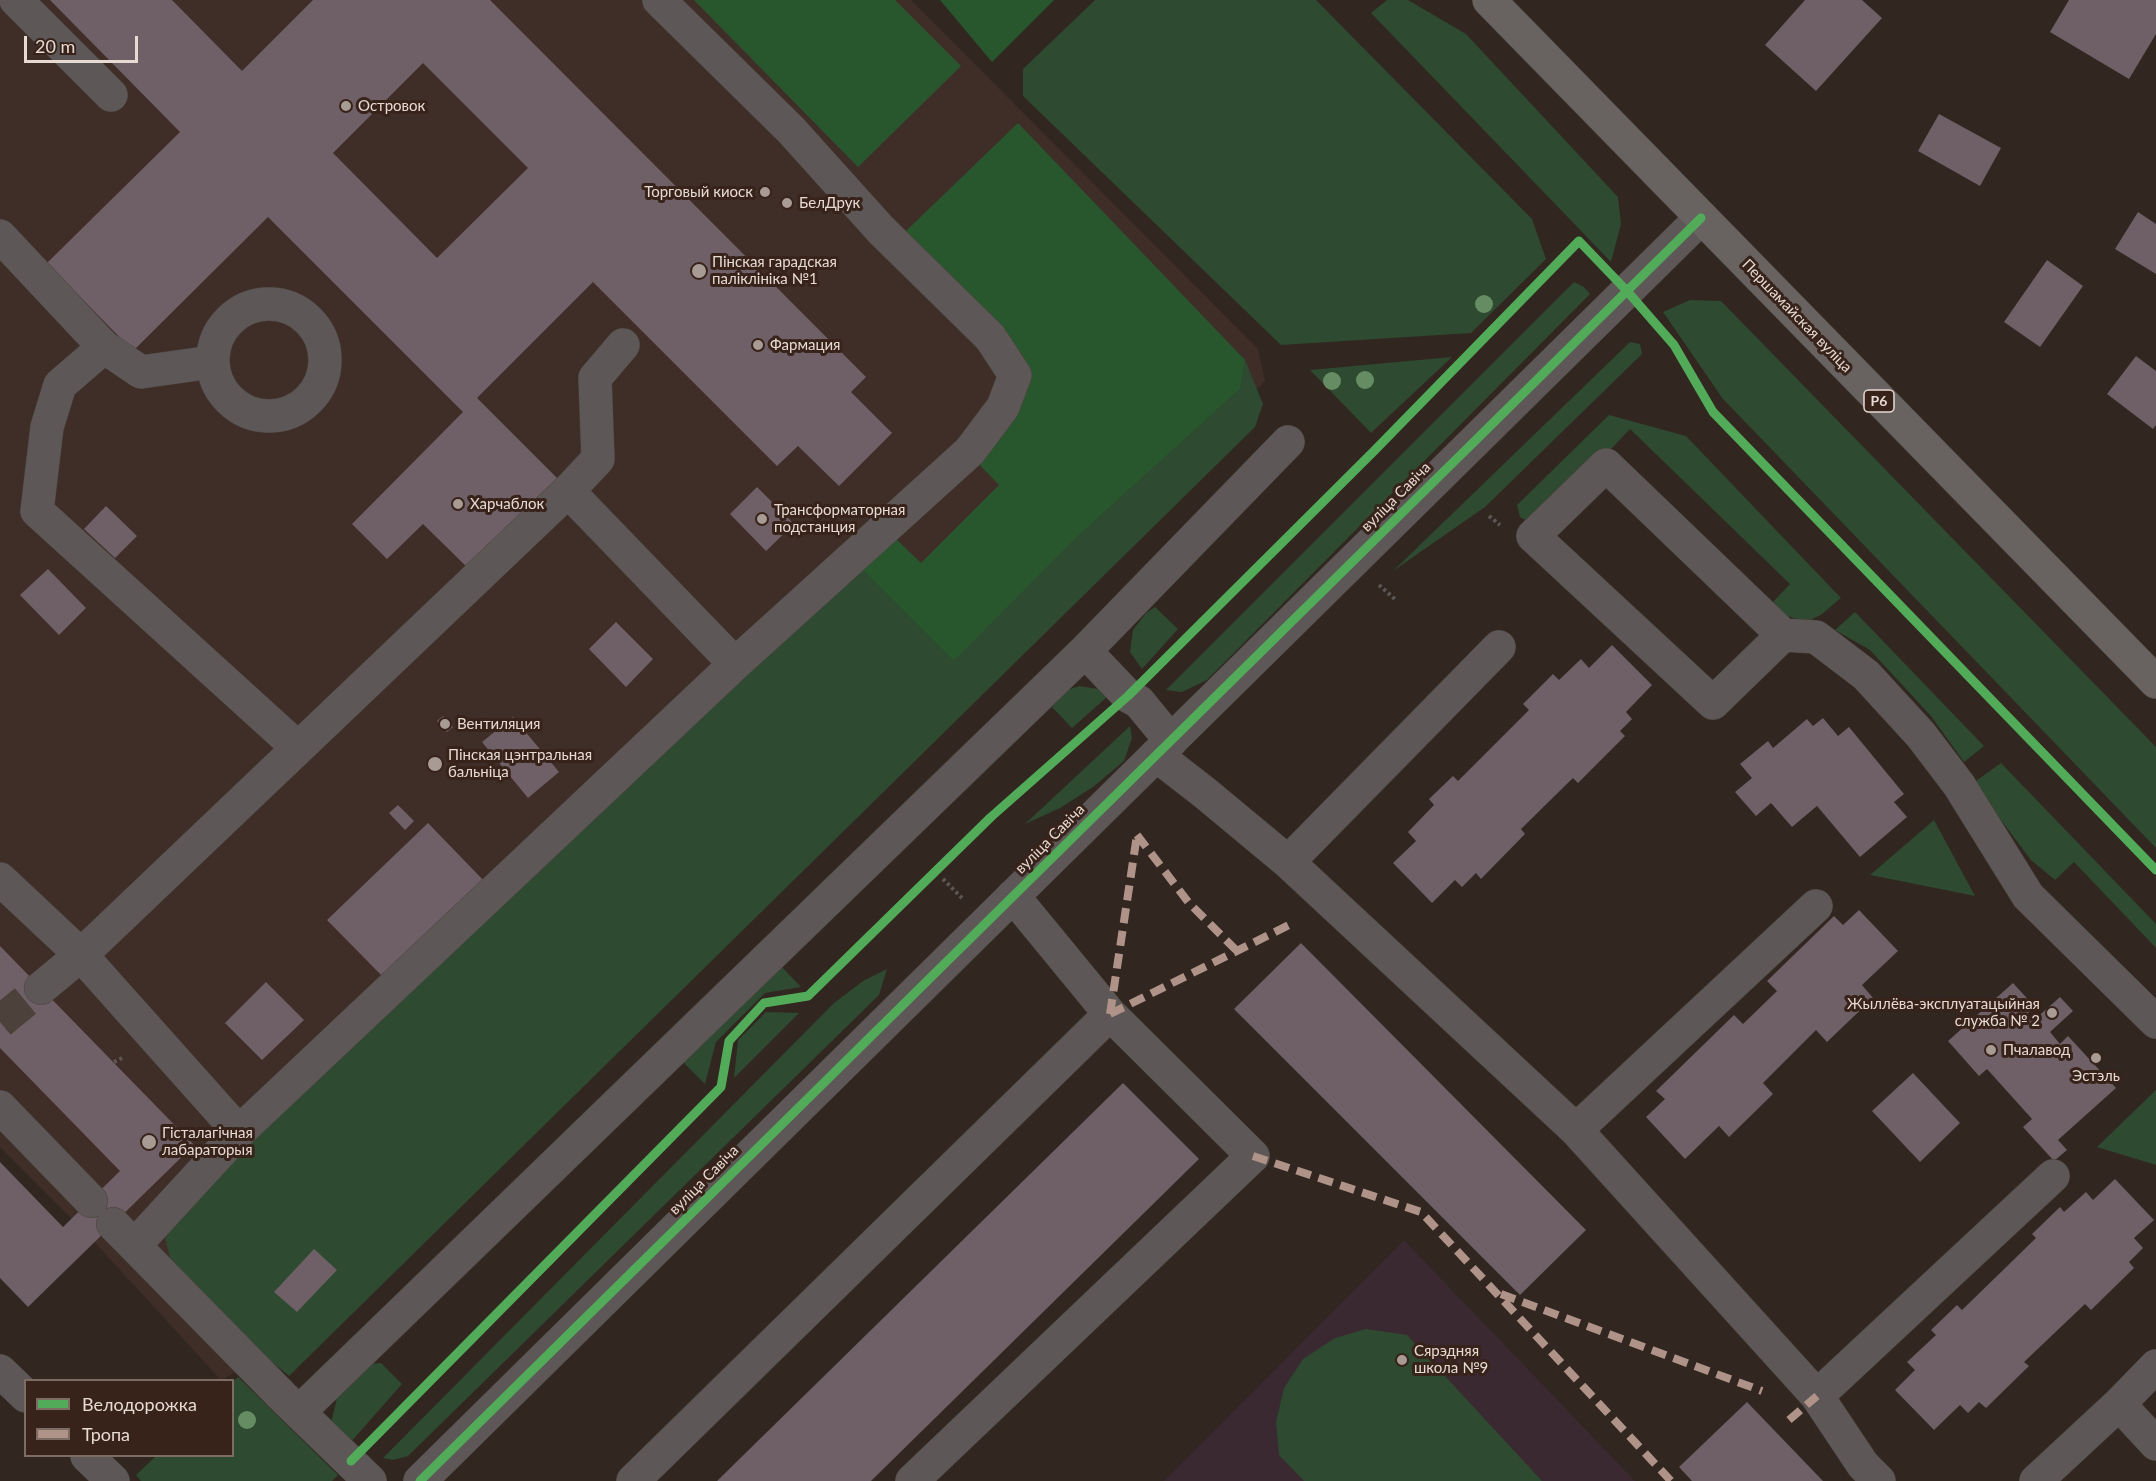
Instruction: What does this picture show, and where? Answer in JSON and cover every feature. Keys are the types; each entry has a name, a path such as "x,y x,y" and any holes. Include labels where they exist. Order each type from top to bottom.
{"main road":[{"name":"Першамайская вуліца","path":"1489,0 2156,682"}],"street":[{"path":"16,0 111,95"},
{"path":"370,1481 124,1235 239,1132 735,664 970,451 1003,407 1014,375 990,337 881,230 791,130 659,0"},
{"name":"вуліца Савіча","path":"420,1481 1701,218"},
{"path":"0,236 104,347 141,372 212,362"},
{"path":"41,988 81,955 568,491 598,459 595,378 623,345"},
{"path":"104,347 60,386 47,427 37,511 298,748"},
{"path":"299,1412 1085,651 1288,442"},
{"path":"1783,635 1713,703 1533,536 1606,465 1783,635 1816,637 1866,675 1921,735 1959,785 2028,896 2156,1022"},
{"path":"568,491 735,664"},
{"path":"1288,862 1499,646"},
{"path":"1085,651 1128,696 1139,702 1163,748 1205,793 1288,862 1576,1130 1817,1396 1863,1465 1879,1481"},
{"path":"0,879 81,955 239,1132"},
{"path":"912,1481 1253,1156 1110,1014 1013,896"},
{"path":"1576,1130 1816,906"},
{"path":"633,1481 1110,1014"},
{"path":"0,1107 91,1201"},
{"path":"1817,1396 2053,1176"},
{"path":"2036,1481 2119,1404 2156,1366"},
{"path":"0,1371 24,1394"},
{"path":"2119,1404 2156,1444"},
{"path":"89,1457 113,1481"}],"shaded area":[{"name":"Пінская цэнтральная бальніца","path":"0,0 911,0 1258,349 1265,381 251,1364 220,1379 87,1234 0,1147"},
{"name":"Сярэдняя школа №9","path":"1404,1240 1635,1481 1164,1481"}],"green space":[{"path":"694,0 895,0 961,66 858,167"},
{"path":"940,0 1054,0 992,62"},
{"path":"1095,0 1316,0 1532,219 1546,259 1471,333 1281,345 1023,96 1023,69"},
{"path":"1387,0 1408,0 1466,34 1618,197 1621,224 1611,262 1371,13"},
{"path":"1018,123 1245,360 1240,389 1077,537 954,661 861,568 895,538 921,563 999,485 974,459 1011,423 1028,389 1022,354 905,232"},
{"path":"1574,282 1584,287 1590,294 1207,680 1182,692 1166,690"},
{"path":"1690,300 1721,301 2156,747 2156,848 1723,399 1663,312"},
{"path":"1630,342 1640,344 1642,354 1485,507 1393,571"},
{"path":"1452,357 1371,433 1310,370"},
{"path":"1245,360 1263,404 1255,427 289,1376 261,1353 171,1261 165,1238 175,1219 198,1188 861,568 954,661 1077,537 1240,389"},
{"path":"1609,415 1686,436 1841,598 1822,614 1807,622 1784,615 1773,602 1790,584 1630,429 1529,522 1520,517 1517,505"},
{"path":"1155,607 1178,629 1142,669 1130,652 1133,630 1146,613"},
{"path":"1855,612 1984,746 1964,762 1931,716 1870,650 1835,630"},
{"path":"1079,686 1098,689 1107,697 1072,728 1052,707 1065,691"},
{"path":"1130,726 1132,738 1124,761 1093,787 1060,808 1025,824"},
{"path":"2001,763 2156,924 2156,948 2074,862 2055,880 2031,860 1973,783"},
{"path":"1934,820 1975,896 1870,875"},
{"path":"781,966 801,987 765,993 716,1042 705,1084 684,1063 691,1043"},
{"path":"887,969 879,995 408,1456 393,1460 383,1458 834,1003 863,981"},
{"path":"766,1012 799,1013 734,1078 738,1040"},
{"path":"2156,1090 2156,1165 2097,1147"},
{"path":"1366,1329 1407,1335 1542,1481 1304,1481 1279,1455 1276,1422 1284,1388 1303,1359 1335,1338"},
{"path":"381,1363 402,1384 350,1443 331,1423 337,1398 356,1373 369,1364"},
{"path":"238,1377 338,1475 332,1481 141,1481 136,1475 155,1457 234,1457 234,1381"}],"building":[{"path":"50,0 172,0 242,71 313,0 490,0 866,377 851,392 892,433 839,486 798,446 777,466 593,282 477,398 563,484 474,574 423,524 387,559 352,524 463,412 268,217 133,351 47,263 180,132","holes":["423,63 528,168 437,258 333,153"]},
{"path":"1805,0 1862,0 1882,18 1816,91 1765,45"},
{"path":"2069,0 2156,0 2156,34 2129,79 2050,32"},
{"path":"1939,114 2001,148 1980,186 1918,151"},
{"path":"2138,212 2156,224 2156,274 2115,249"},
{"path":"2047,260 2083,286 2040,347 2004,322"},
{"path":"2136,356 2156,371 2156,425 2153,429 2107,394"},
{"name":"Трансформаторная подстанция","path":"757,487 794,524 766,551 730,514"},
{"path":"106,506 137,536 115,558 84,529"},
{"path":"48,569 86,608 59,635 20,595"},
{"path":"616,622 653,659 626,687 589,649"},
{"path":"1612,645 1652,685 1626,712 1632,719 1620,731 1625,736 1578,783 1573,778 1521,829 1525,834 1481,879 1476,873 1462,887 1455,880 1432,903 1393,863 1416,841 1408,832 1434,805 1429,799 1453,776 1458,781 1529,710 1523,704 1553,674 1559,680 1581,659 1589,668"},
{"name":"Вентиляция","path":"443,716 453,727 447,732 437,721"},
{"path":"513,717 559,772 528,798 482,742"},
{"path":"1823,718 1838,736 1849,727 1904,794 1894,802 1907,817 1860,857 1817,806 1792,827 1771,803 1756,816 1735,792 1752,778 1740,764 1768,741 1773,748 1807,719 1813,726"},
{"path":"398,805 414,821 405,830 389,813"},
{"path":"428,823 485,882 385,979 327,920"},
{"path":"1859,910 1898,951 1862,985 1873,998 1827,1042 1816,1030 1763,1083 1773,1094 1729,1137 1719,1126 1685,1159 1646,1117 1665,1099 1656,1091 1734,1015 1743,1024 1777,991 1767,981 1834,916 1843,925"},
{"path":"1301,943 1586,1230 1520,1295 1234,1009"},
{"path":"0,946 194,1145 28,1307 0,1278 0,1162 63,1227 120,1171 0,1048"},
{"path":"266,982 304,1020 262,1060 225,1023"},
{"path":"2013,983 2035,1007 2027,1014 2033,1021 2060,997 2073,1011 2050,1032 2060,1044 2068,1036 2116,1088 2058,1140 2067,1150 2054,1161 2023,1127 2032,1119 1987,1069 1979,1076 1948,1041"},
{"path":"1913,1073 1960,1123 1920,1162 1872,1111"},
{"path":"1123,1083 1199,1159 871,1481 717,1481"},
{"path":"2115,1179 2154,1220 2134,1238 2143,1248 2129,1262 2134,1268 2091,1310 2085,1304 2024,1362 2029,1366 1986,1408 1979,1402 1968,1413 1960,1405 1934,1430 1895,1390 1915,1370 1907,1362 1936,1335 1931,1330 1957,1305 1962,1310 2036,1238 2032,1234 2060,1207 2064,1212 2086,1192 2093,1200"},
{"path":"314,1249 337,1270 297,1312 274,1292"},
{"path":"1747,1402 1823,1481 1692,1481 1679,1467"}],"tunnel":[{"path":"0,1022 41,988"}],"marked path":[{"path":"1137,835 1189,903 1236,950"},
{"path":"1110,1014 1137,835"},
{"path":"1110,1014 1295,922"},
{"path":"1253,1156 1421,1212 1671,1481"},
{"path":"1501,1294 1762,1391"},
{"path":"1789,1420 1817,1396"}],"cycle path":[{"path":"420,1481 1701,218"},
{"path":"351,1461 721,1087 729,1041 764,1003 808,996 991,817 1128,696 1374,451 1579,241 1674,345 1713,412 2156,870"}],"place":[{"name":"Островок","path":"346,106"},
{"name":"Торговый киоск","path":"765,192"},
{"name":"БелДрук","path":"787,203"},
{"name":"Пінская гарадская паліклініка №1","path":"699,271"},
{"name":"Фармация","path":"758,345"},
{"name":"Харчаблок","path":"458,504"},
{"name":"Трансформаторная подстанция","path":"762,519"},
{"name":"Вентиляция","path":"445,724"},
{"name":"Пінская цэнтральная бальніца","path":"435,764"},
{"name":"Жыллёва-эксплуатацыйная служба № 2","path":"2052,1013"},
{"name":"Пчалавод","path":"1991,1050"},
{"name":"Эстэль","path":"2096,1058"},
{"name":"Гісталагічная лабараторыя","path":"149,1142"},
{"name":"Сярэдняя школа №9","path":"1402,1360"}]}
